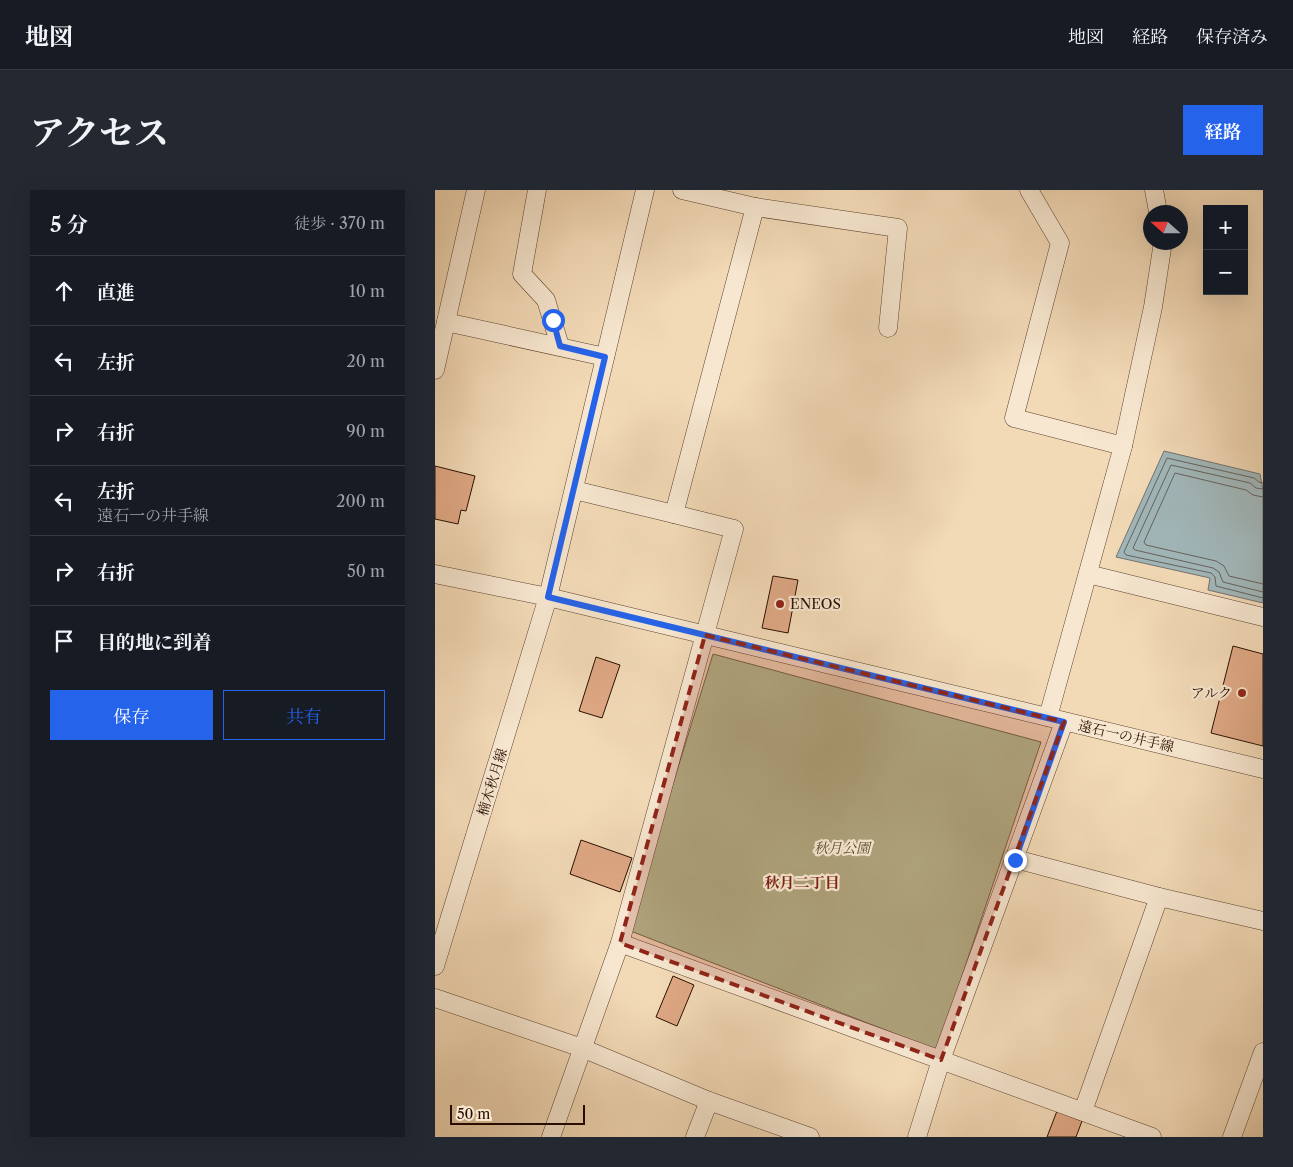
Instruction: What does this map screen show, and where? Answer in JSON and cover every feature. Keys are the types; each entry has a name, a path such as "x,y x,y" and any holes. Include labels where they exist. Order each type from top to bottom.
{"street":[{"path":"435,370 476,190"},
{"path":"537,190 522,274 546,300 560,346"},
{"name":"楠木秋月線","path":"435,966 548,597 645,190"},
{"path":"682,190 755,207 898,228 888,328"},
{"path":"1029,190 1060,243 1014,418 1123,446"},
{"path":"1154,190 1157,205"},
{"path":"674,514 755,207"},
{"path":"917,1137 941,1060 1015,860 1056,719 1088,574 1123,446 1153,307 1162,250"},
{"path":"446,322 605,357"},
{"path":"551,1137 620,942 734,529 574,490"},
{"name":"遠石一の井手線","path":"435,574 548,597 1263,769"},
{"path":"1088,574 1263,616"},
{"path":"1015,860 1159,897 1263,921"},
{"path":"1083,1111 1159,897"},
{"path":"620,942 1152,1137"},
{"path":"435,998 582,1048 709,1101 810,1137"},
{"path":"1232,1137 1263,1052"},
{"path":"695,1137 709,1101"}],"highlighted area":[{"path":"705,635 1064,722 941,1060 620,943"}],"green space":[{"name":"秋月公園","path":"713,654 1041,742 937,1050 628,930"}],"water":[{"path":"1164,451 1260,474 1263,490 1263,603 1208,590 1210,578 1116,557"}],"building":[{"path":"435,466 475,476 466,511 461,510 458,524 435,519"},
{"name":"ENEOS","path":"773,576 798,580 788,633 762,628"},
{"name":"アルク","path":"1233,646 1263,654 1263,746 1211,733"},
{"path":"596,657 620,665 602,718 579,711"},
{"path":"581,840 632,858 620,892 570,874"},
{"path":"673,976 694,985 677,1026 656,1017"},
{"path":"1057,1111 1082,1121 1076,1137 1047,1137"}],"place":[{"name":"ENEOS","path":"780,604"},
{"name":"アルク","path":"1242,693"}],"district":[{"name":"秋月二丁目","path":"802,883"}],"route":[{"path":"553,320 560,346 605,357 548,597 1064,722 1015,860"}]}
